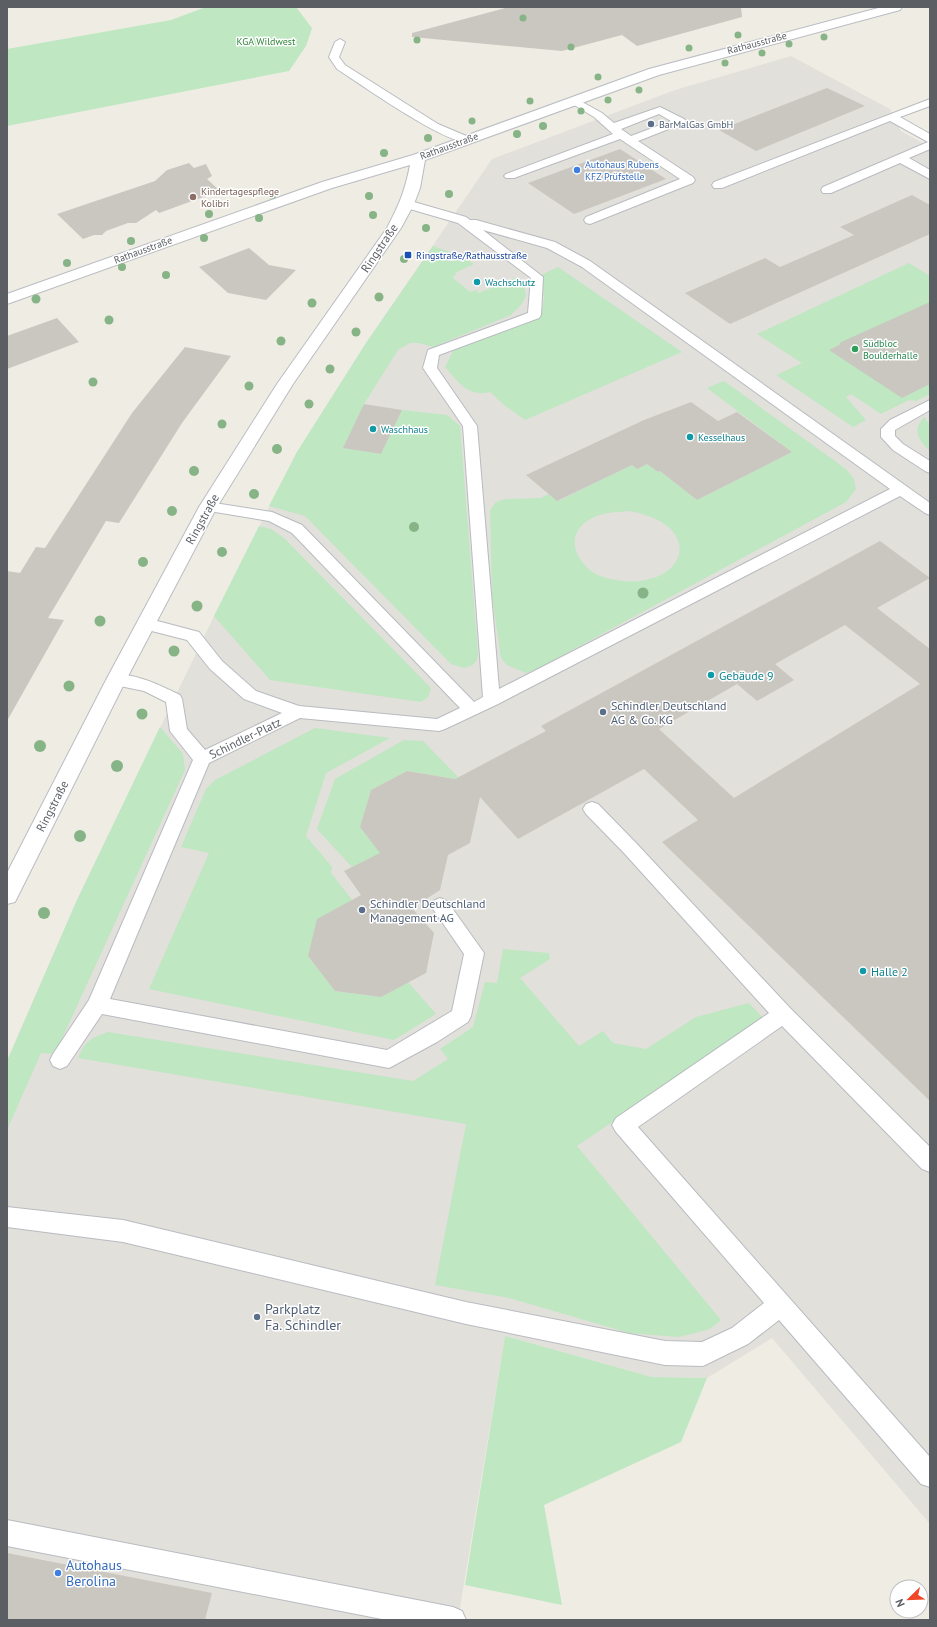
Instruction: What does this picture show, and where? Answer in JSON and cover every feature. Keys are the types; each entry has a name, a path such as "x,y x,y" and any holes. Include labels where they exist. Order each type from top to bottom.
{"main road":[{"name":"Rathausstraße","path":"7,299 327,185 418,158 654,72 701,58 896,7"},
{"name":"Ringstraße","path":"7,895 116,680 208,507 285,384 394,228 407,204 413,188 418,158"}],"lane":[{"path":"340,42 334,57 340,67 434,126 468,140"},
{"path":"575,101 598,115 621,134 689,180 590,220"},
{"path":"718,184 930,102"},
{"path":"890,117 930,139"},
{"path":"510,176 621,134"},
{"path":"827,190 930,145"},
{"path":"900,158 930,175"},
{"path":"407,204 552,245 586,264 930,510"},
{"path":"462,220 537,277 534,314 434,353 430,368 470,426 492,700"},
{"path":"930,404 895,423 888,429 888,437 898,447 930,468"},
{"name":"Schindler-Platz","path":"146,624 192,636 216,665 250,695 298,712 439,725 492,700 901,489"},
{"path":"208,507 272,517 297,529 472,710"},
{"name":"Schindler-Platz","path":"116,680 148,686 174,699 179,731 202,759 298,712"},
{"path":"60,1060 96,1005 202,759"},
{"path":"592,810 630,848 782,1014 930,1162"},
{"path":"96,1005 389,1059 430,1036 461,1016 474,953 440,906"},
{"path":"782,1014 623,1125 930,1475"},
{"path":"7,1217 123,1231 466,1313 665,1353 703,1354 740,1336 780,1304"},
{"path":"7,1533 440,1619"}],"shaded area":[{"path":"791,56 890,109 901,131 930,147 930,1524 772,1338 707,1378 652,1377 505,1336 458,1620 7,1620 7,1061 77,900 214,616 297,452 366,343 492,159 675,90"}],"green space":[{"name":"KGA Wildwest","path":"206,7 296,7 312,28 306,46 289,71 7,126 7,49 171,20"},
{"path":"433,246 463,257 474,264 455,273 456,275 452,277 470,292 476,290 479,293 515,278 524,284 526,296 521,305 511,315 433,347 419,343 410,343 398,350 364,404 344,448 381,454 402,410 447,415 460,426 478,654 477,660 474,664 464,668 451,664 305,516 269,506 297,452 366,343"},
{"name":"Südbloc Boulderhalle","path":"909,263 930,276 930,394 916,401 909,400 881,414 851,394 846,397 866,420 853,427 776,375 802,363 757,334"},
{"path":"558,267 682,352 525,420 504,405 490,392 476,393 464,387 445,367 453,351 521,324 542,310 544,299 541,275"},
{"path":"724,381 846,469 854,479 856,489 846,502 539,668 526,673 507,665 501,658 492,596 490,510 496,502 505,499 541,498 549,494 558,501 632,465 637,469 647,464 658,472 660,471 697,500 792,452 707,388","holes":["629,511 655,518 671,529 679,542 679,555 672,567 659,576 640,581 610,579 591,571 583,564 578,556 575,548 577,533 581,526 599,515"]},
{"path":"924,417 930,425 930,451 922,443 917,431 920,422"},
{"path":"259,526 271,529 284,538 431,688 428,697 421,702 270,680 214,616"},
{"path":"160,727 183,754 185,770 55,1054 41,1053 7,1130 7,1061 77,900"},
{"path":"315,728 390,738 326,773 306,836 332,867 331,873 352,900 318,919 308,956 335,991 381,997 408,982 436,1014 394,1040 149,989 209,853 181,847 206,789 215,780"},
{"path":"404,740 423,741 458,777 455,779 407,771 371,790 360,827 381,853 352,867 317,829 335,779"},
{"path":"503,949 549,953 550,959 520,978 579,1046 603,1031 613,1043 646,1049 696,1017 749,1003 764,1019 577,1146 721,1320 710,1329 679,1337 629,1333 509,1298 435,1285 466,1124 78,1058 83,1048 89,1041 108,1032 413,1081 448,1059 440,1049 473,1027 485,982 497,983"},
{"path":"505,1336 652,1377 707,1378 681,1442 544,1505 562,1605 465,1585"}],"building":[{"path":"509,7 741,7 742,17 637,46 622,35 562,51 412,37 412,33"},
{"path":"827,88 865,106 756,151 719,130"},
{"path":"620,149 666,179 574,214 528,183"},
{"path":"189,163 194,168 206,164 212,176 207,179 220,191 159,213 156,210 136,223 128,223 106,231 102,235 94,235 83,239 57,214 155,181 167,170"},
{"path":"912,195 930,205 930,234 730,324 685,293 765,258 780,267 854,235 840,227"},
{"path":"249,248 269,265 296,270 266,300 228,293 199,267"},
{"path":"930,302 930,384 902,398 829,350 841,344 839,343"},
{"path":"57,318 79,342 7,369 7,336"},
{"path":"185,347 231,356 182,423 119,523 106,521 48,618 64,620 7,721 7,571 20,573 36,547 45,548 132,413"},
{"name":"Kesselhaus","path":"691,402 718,421 737,412 792,452 697,500 660,471 658,472 647,464 637,469 632,465 557,501 526,475 644,420"},
{"name":"Waschhaus","path":"364,404 402,410 381,454 343,448"},
{"path":"880,541 930,578 877,608 930,649 930,1101 662,842 698,820 644,769 518,839 480,797 470,843 448,855 440,890 412,908 434,933 426,973 381,997 335,991 308,956 317,919 361,895 344,871 380,853 360,827 371,790 407,771 455,779 546,731 541,726","holes":["845,625 920,684 734,798 659,729 737,684 757,701 794,680 775,664"]},
{"name":"Autohaus Berolina","path":"7,1553 212,1593 205,1620 7,1620"}],"place":[{"name":"BarMalGas GmbH","path":"651,124"},
{"name":"Autohaus Rubens KFZ Prüfstelle","path":"577,170"},
{"name":"Kindertagespflege Kolibri","path":"193,197"},
{"name":"Ringstraße/Rathausstraße","path":"408,255"},
{"name":"Wachschutz","path":"477,282"},
{"name":"Südbloc Boulderhalle","path":"855,349"},
{"name":"Waschhaus","path":"373,429"},
{"name":"Kesselhaus","path":"690,437"},
{"name":"Gebäude 9","path":"711,675"},
{"name":"Schindler Deutschland AG & Co. KG","path":"603,712"},
{"name":"Schindler Deutschland Management AG","path":"362,910"},
{"name":"Halle 2","path":"863,971"},
{"name":"Parkplatz Fa. Schindler","path":"257,1317"},
{"name":"Autohaus Berolina","path":"58,1573"}]}
